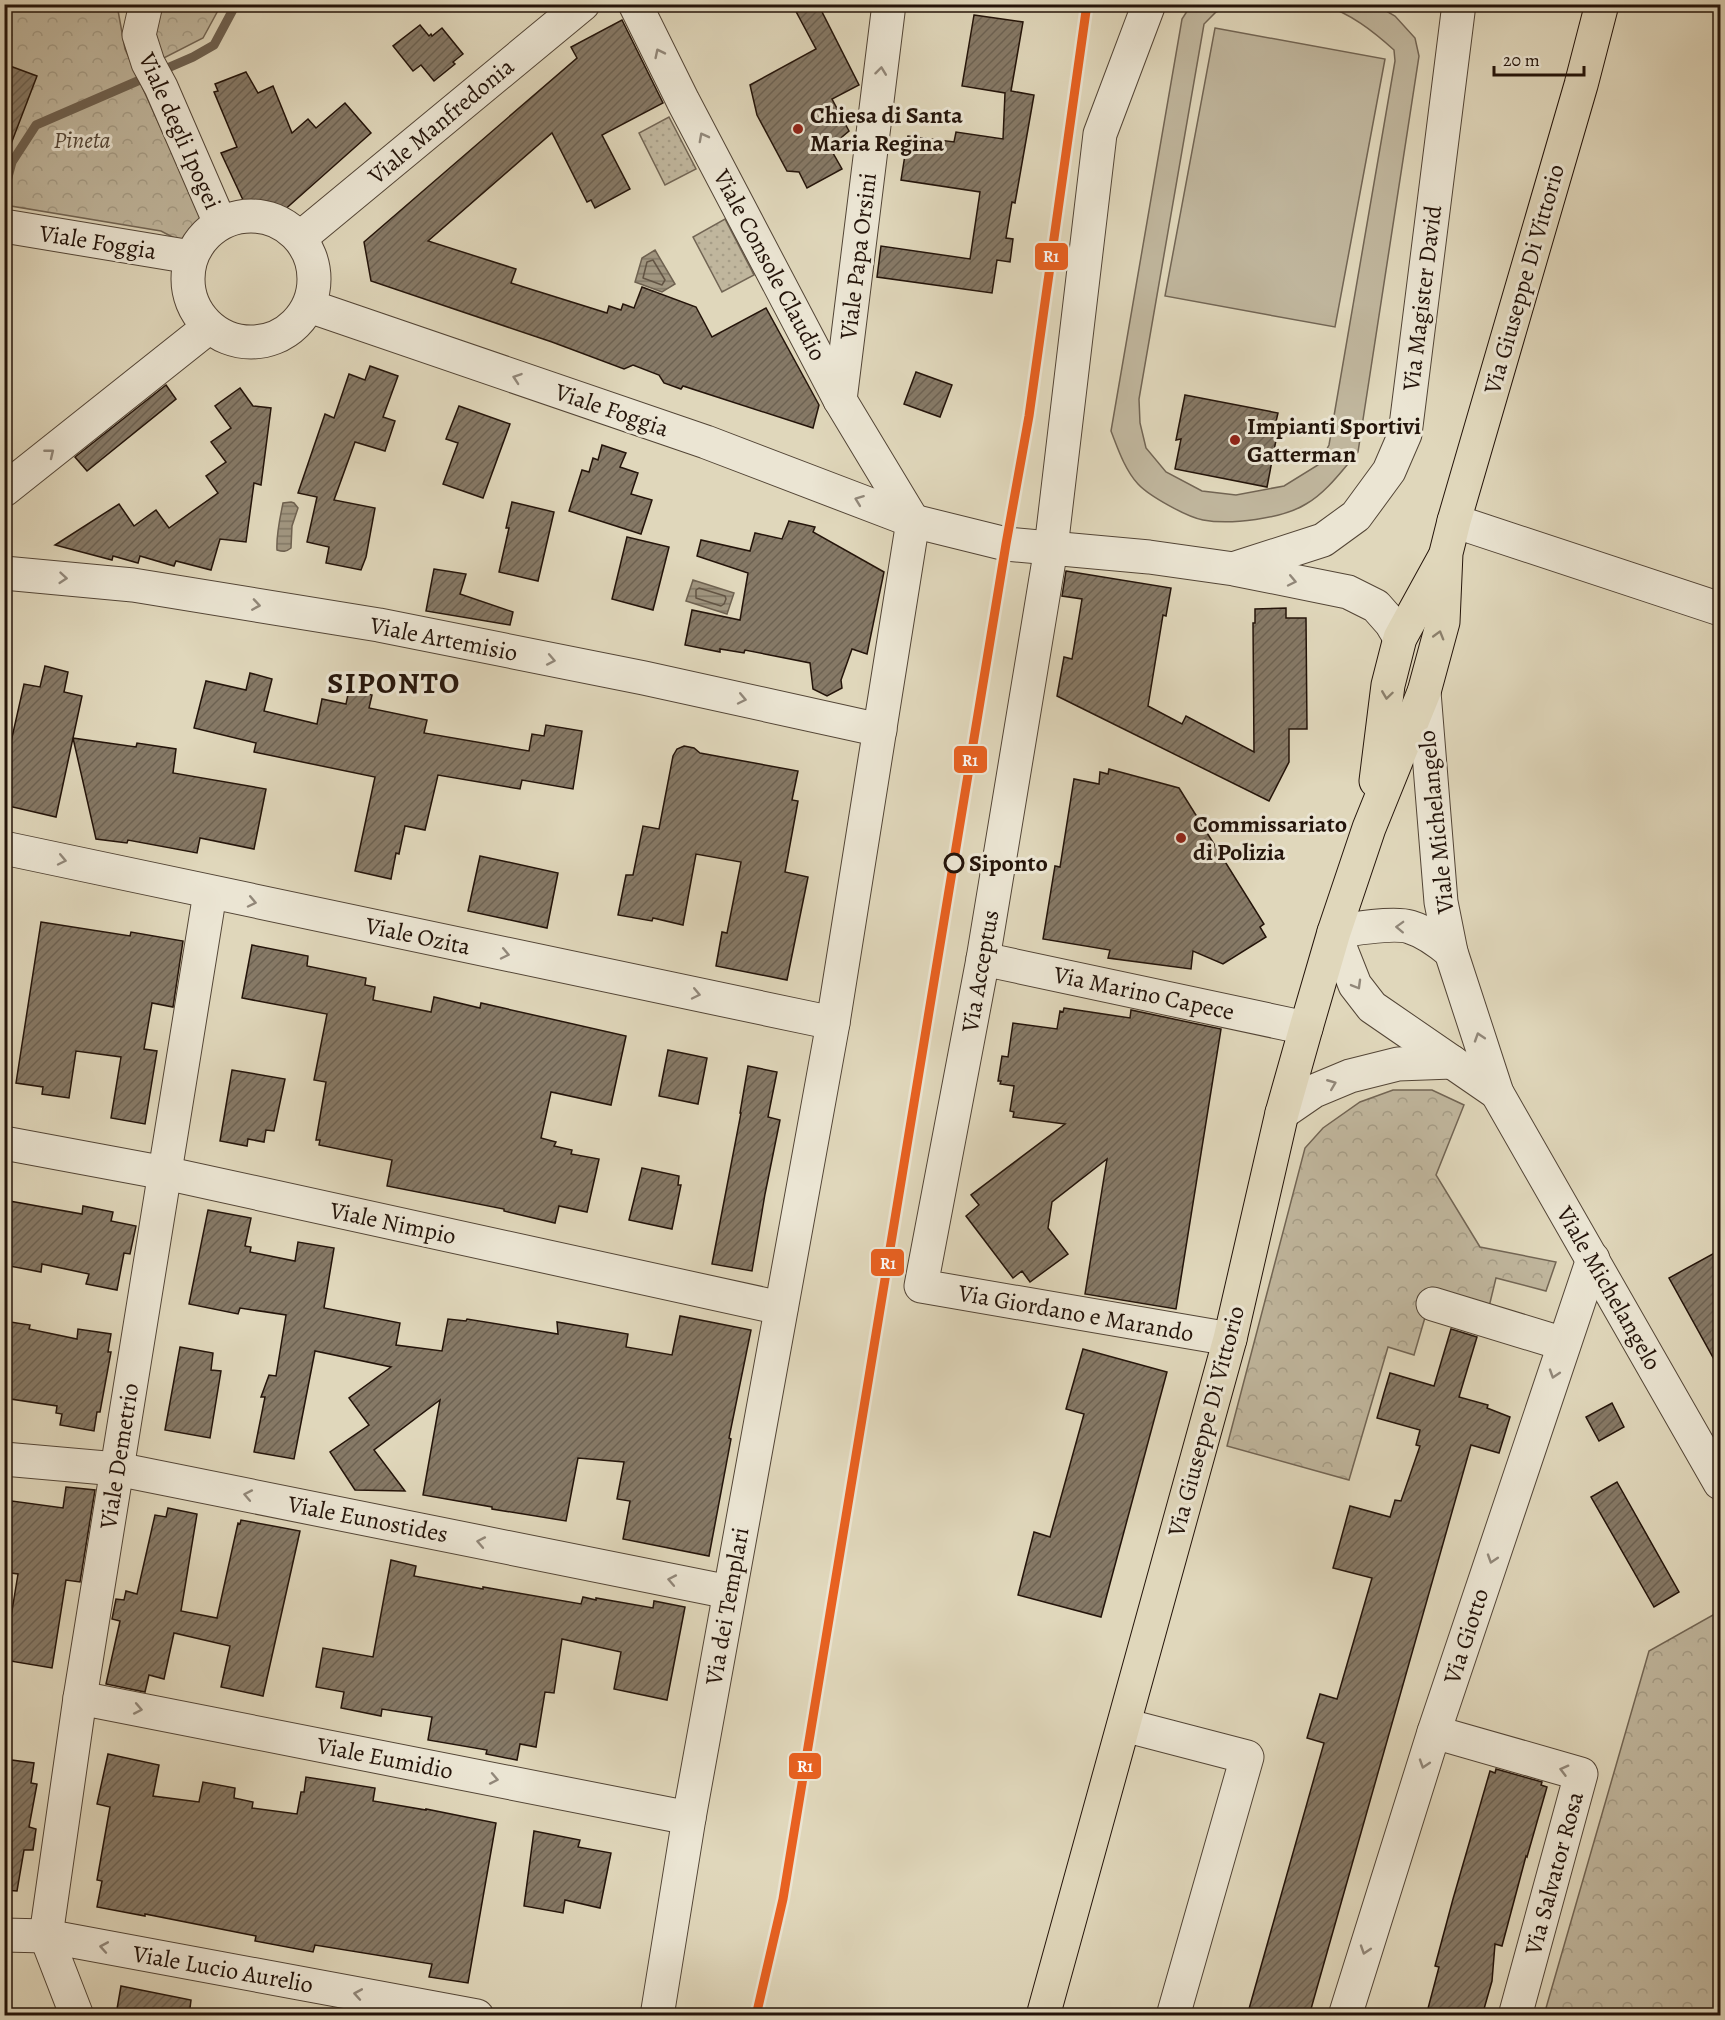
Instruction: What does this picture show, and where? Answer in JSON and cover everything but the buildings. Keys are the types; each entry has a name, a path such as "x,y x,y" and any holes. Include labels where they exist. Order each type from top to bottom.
{"main road":[{"name":"Via Giuseppe Di Vittorio","path":"1043,2016 1230,1339 1282,1113 1306,1028 1334,932 1369,828 1424,692 1443,622 1446,554 1454,521 1581,85 1596,10"},
{"name":"Via Giuseppe Di Vittorio","path":"1369,828 1388,685 1400,638 1446,554"}],"street":[{"name":"Viale degli Ipogei","path":"146,4 139,35 220,223"},
{"name":"Viale Manfredonia","path":"300,238 583,4"},
{"name":"Viale Console Claudio","path":"635,4 683,101 840,400 913,521"},
{"name":"Viale Papa Orsini","path":"840,400 889,4"},
{"name":"Via Acceptus","path":"921,1286 983,960 1051,548 1100,134 1149,4"},
{"name":"Via Magister David","path":"1234,569 1323,540 1356,516 1389,471 1405,434 1459,4"},
{"path":"254,215 271,218 287,226 300,238 310,253 314,270 314,288 309,306 298,322 282,334 264,341 244,342 225,337 209,327 196,312 189,295 187,276 191,257 208,232 220,223 236,217 254,215"},
{"name":"Viale Foggia","path":"11,228 191,257"},
{"name":"Viale Foggia","path":"309,306 706,442 913,521 1006,543"},
{"path":"4,490 209,327"},
{"name":"Via dei Templari","path":"657,2016 729,1592 833,1023 913,521"},
{"path":"1454,521 1720,609"},
{"name":"Via Magister David","path":"1006,543 1149,557 1234,569 1348,592 1376,606 1400,638"},
{"name":"Viale Artemisio","path":"4,573 133,585 379,625 644,678 880,729"},
{"name":"Viale Michelangelo","path":"1424,692 1442,902 1451,952 1497,1093 1720,1483"},
{"name":"Viale Ozita","path":"4,848 833,1023"},
{"name":"Viale Demetrio","path":"77,2016 46,1936 80,1698 210,893"},
{"name":"Viale Michelangelo","path":"1451,952 1433,937 1408,926 1372,927 1334,932 1355,985 1372,1007 1497,1093"},
{"name":"Via Marino Capece","path":"983,960 1306,1028"},
{"path":"1282,1113 1314,1091 1350,1076 1398,1064 1452,1062"},
{"name":"Viale Nimpio","path":"4,1143 165,1173 781,1308"},
{"name":"Via Giotto","path":"1345,2016 1434,1732 1593,1259"},
{"name":"Via Giordano e Marando","path":"921,1286 1230,1339"},
{"path":"1433,1304 1564,1344"},
{"name":"Viale Eunostides","path":"4,1459 117,1469 729,1592"},
{"name":"Viale Eumidio","path":"80,1698 689,1818"},
{"path":"1124,1725 1247,1757 1173,2016"},
{"name":"Via Salvator Rosa","path":"1434,1732 1581,1774 1515,2016"},
{"name":"Viale Lucio Aurelio","path":"4,1935 46,1936 477,2016"}],"green space":[{"name":"Pineta","path":"4,5 117,5 125,49 202,219 184,243 161,231 5,205"},
{"path":"159,5 221,5 203,38 158,61 148,35"},
{"path":"1191,5 1232,5 1216,12 1204,24 1139,399 1140,423 1146,448 1166,472 1202,491 1236,495 1284,486 1318,465 1329,445 1395,61 1394,50 1369,30 1343,13 1323,5 1376,5 1395,16 1415,38 1419,56 1358,452 1314,499 1284,514 1256,520 1227,522 1203,520 1159,500 1143,489 1133,478 1122,459 1111,431 1182,19"},
{"path":"1215,28 1385,59 1335,327 1165,296"},
{"path":"669,117 696,169 665,185 639,133"},
{"path":"725,219 754,275 722,292 693,237"},
{"path":"1393,1090 1432,1090 1464,1105 1436,1175 1480,1247 1556,1262 1546,1291 1496,1278 1488,1311 1431,1297 1414,1355 1388,1347 1349,1480 1227,1446 1305,1148 1323,1128 1360,1102"},
{"path":"1720,1611 1720,2015 1544,2015 1649,1651"}],"water":[{"path":"655,250 675,284 662,292 635,282 642,258"},
{"path":"291,502 298,508 292,526 291,548 281,551 277,550 278,527 283,503"},
{"path":"693,580 734,593 727,614 686,601"}],"waterway":[{"path":"4,192 12,162 36,125 193,57 214,45 236,4"}],"transit line":[{"name":"R1","path":"756,2016 783,1899 1029,416 1087,4"}],"place":[{"name":"Chiesa di Santa Maria Regina","path":"798,129"},
{"name":"Impianti Sportivi Gatterman","path":"1235,440"},
{"name":"Commissariato di Polizia","path":"1181,838"},
{"name":"Siponto","path":"954,863"}],"district":[{"name":"SIPONTO","path":"394,683"}]}
